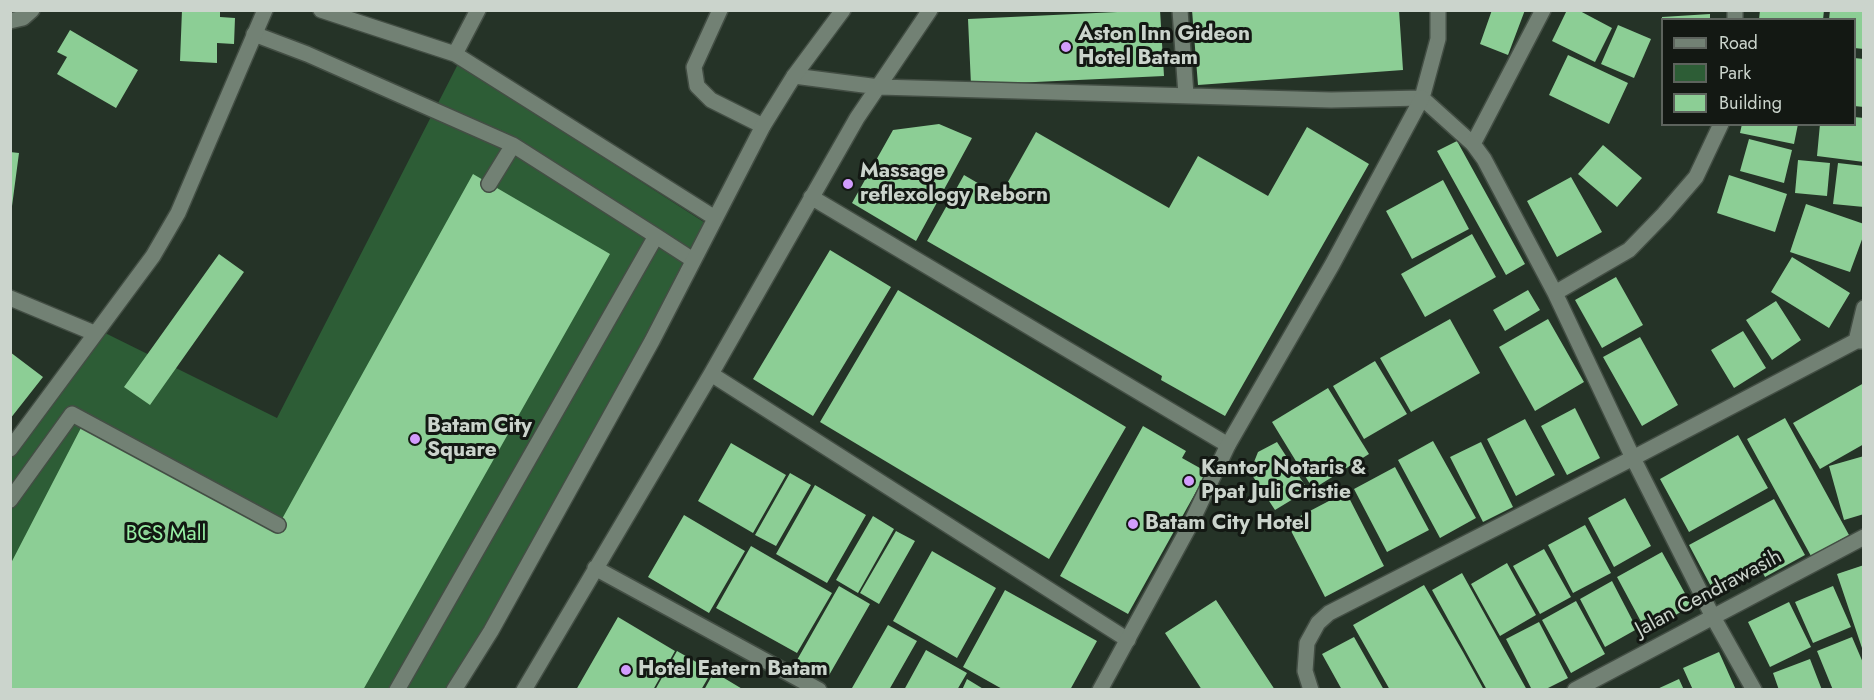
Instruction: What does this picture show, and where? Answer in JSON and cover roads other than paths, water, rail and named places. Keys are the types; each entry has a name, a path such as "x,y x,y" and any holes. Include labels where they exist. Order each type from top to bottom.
{"street":[{"path":"10,21 23,18 32,10"},
{"path":"10,449 153,256 178,213 265,10"},
{"path":"321,10 455,54 715,218"},
{"path":"455,54 478,10"},
{"path":"720,10 694,67 697,86 711,100 763,126"},
{"path":"454,690 502,610 652,340 763,126 794,76 843,10"},
{"path":"524,690 711,374 857,118 930,10"},
{"path":"1180,10 1186,95"},
{"path":"1100,690 1189,527 1228,445 1332,265 1422,98 1438,39 1438,10"},
{"path":"1473,144 1543,10"},
{"path":"255,34 307,54 513,145 693,260"},
{"path":"794,76 879,87 1331,100 1422,98 1473,144 1484,159 1555,293 1633,458 1713,617 1754,690"},
{"path":"1555,293 1629,250 1696,177 1720,126"},
{"path":"489,183 513,145"},
{"path":"812,197 1228,445"},
{"path":"397,690 656,236"},
{"path":"10,298 94,333"},
{"path":"1311,690 1305,671 1307,643 1318,623 1329,613 1860,341 1863,308"},
{"path":"711,374 1128,640"},
{"path":"10,500 72,414 278,525"},
{"name":"Jalan Cendrawasih","path":"1575,690 1863,537"},
{"path":"595,568 819,690"}],"place":[{"name":"Aston Inn Gideon Hotel Batam","path":"1066,47"},
{"name":"Massage reflexology Reborn","path":"848,184"},
{"name":"Batam City Square","path":"415,439"},
{"name":"Kantor Notaris & Ppat Juli Cristie","path":"1189,481"},
{"name":"Batam City Hotel","path":"1133,524"},
{"name":"Hotel Eatern Batam","path":"626,670"}],"park label":[{"name":"BCS Mall","path":"166,535"}]}
